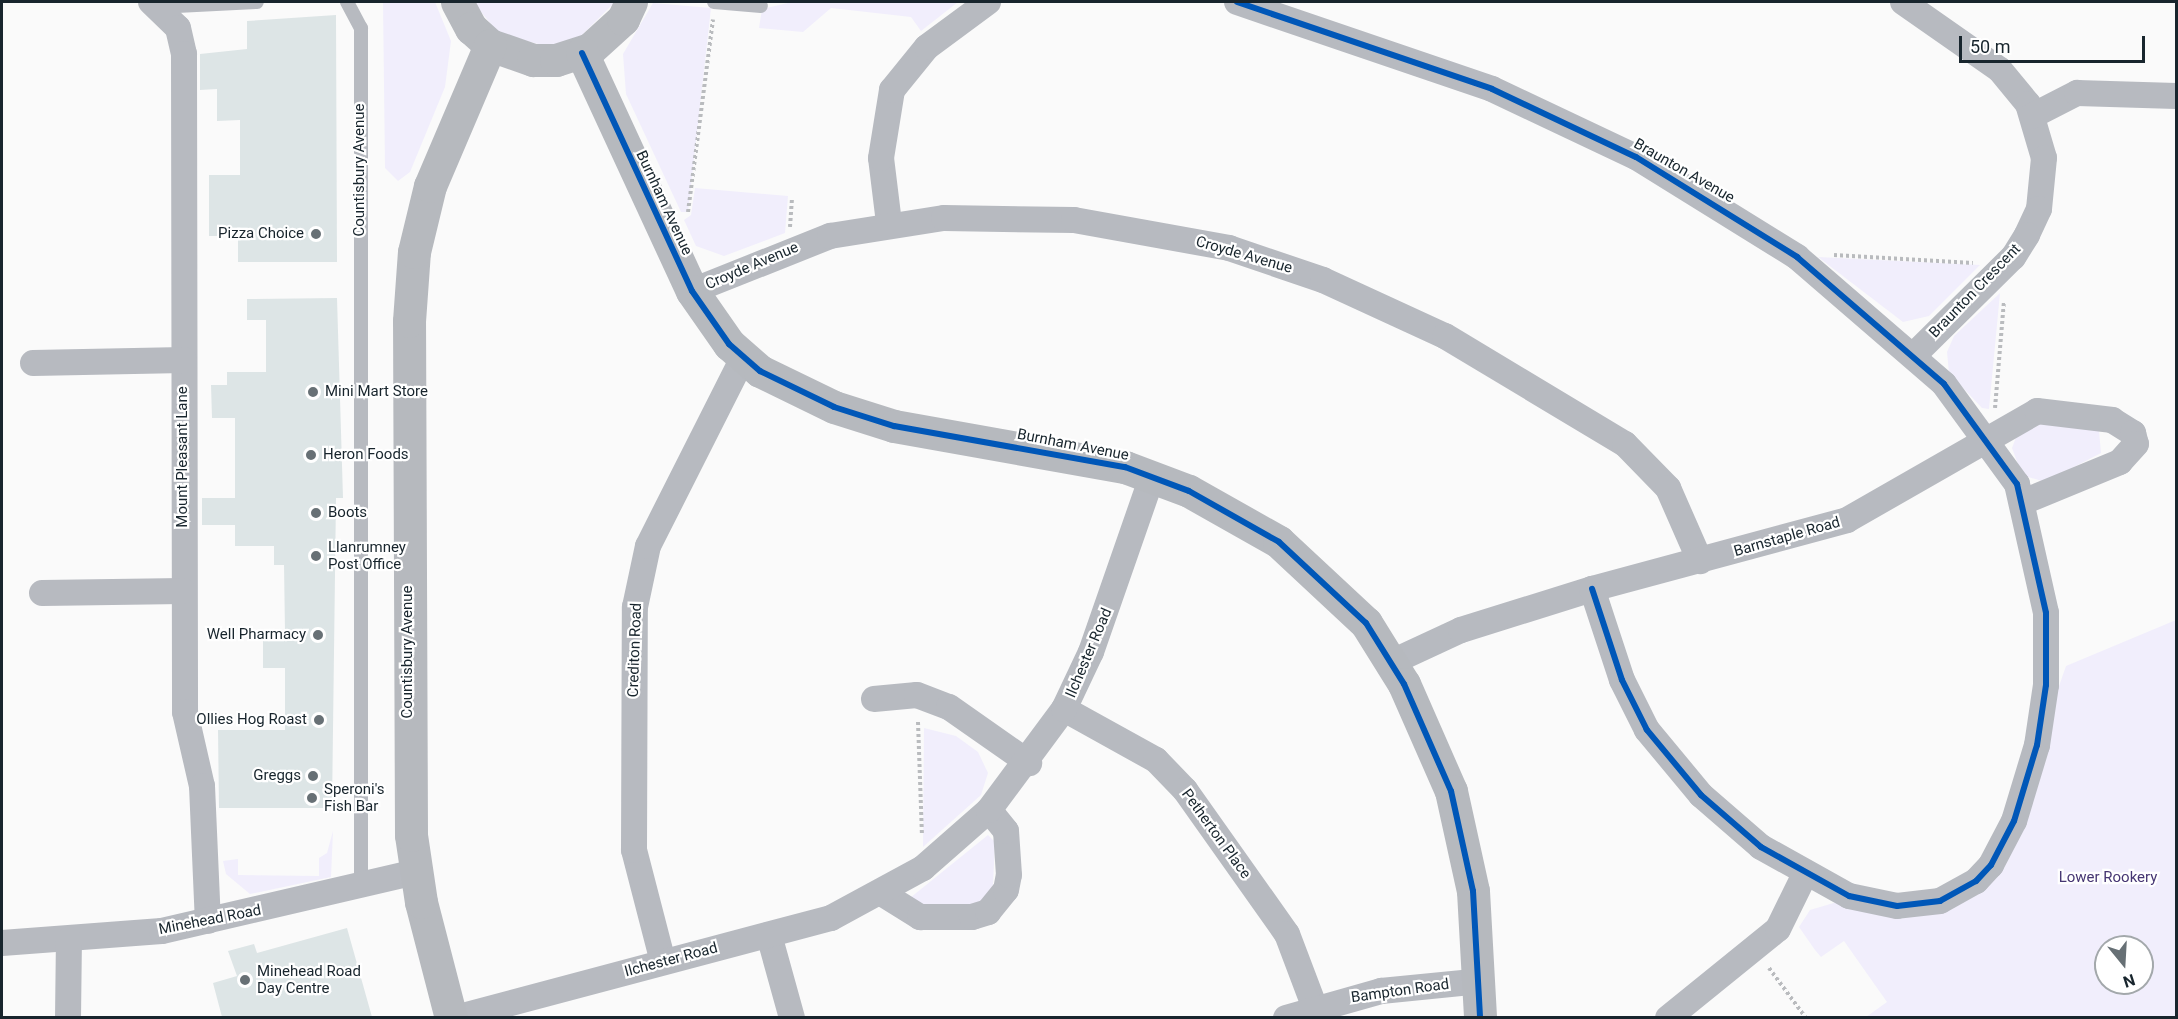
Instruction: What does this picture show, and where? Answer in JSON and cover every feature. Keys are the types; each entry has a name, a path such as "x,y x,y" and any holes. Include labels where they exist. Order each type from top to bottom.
{"street":[{"path":"457,2 471,27 490,45 533,60 582,53 607,37 630,2"},
{"path":"889,224 881,158 892,90 927,47 988,2"},
{"name":"Braunton Avenue","path":"1237,2 1288,9 1502,93 1636,157 1772,239 1914,355 1987,440 2024,502 2046,614 2046,685 2037,745 2004,844 1968,886 1917,906 1873,902 1805,874 1721,815 1665,754 1622,681 1592,589"},
{"name":"Braunton Crescent","path":"1903,2 2000,70 2032,116 2044,158 2043,185 2027,235 2013,257 1914,355"},
{"name":"Mount Pleasant Lane","path":"154,4 178,28 184,54 183,591 185,721 202,786 208,921"},
{"name":"Countisbury Avenue","path":"453,1017 415,872 409,719 411,283 419,221 434,173 490,45"},
{"name":"Burnham Avenue","path":"582,53 692,291 743,358 780,384 894,426 1095,460 1152,477 1224,508 1292,552 1366,623 1392,662 1451,791 1473,891 1480,981 1480,1017"},
{"path":"2032,116 2077,93 2176,96"},
{"name":"Croyde Avenue","path":"692,291 788,249 889,224 985,216 1074,220 1229,249 1323,280 1445,336 1625,444 1668,488 1700,561"},
{"name":"Crediton Road","path":"663,962 634,850 635,607 648,546 743,358"},
{"path":"33,363 184,360"},
{"name":"Barnstaple Road","path":"1392,662 1461,630 1592,589 1847,520 2037,411 2112,420 2133,434 2136,444 2120,462 2024,502"},
{"name":"Ilchester Road","path":"453,1017 769,935 853,910 884,894 923,868 989,810 1029,763 1064,709 1092,652 1152,477"},
{"path":"42,593 183,591"},
{"path":"874,699 917,695 949,707 1029,763"},
{"name":"Petherton Place","path":"1064,709 1156,760 1185,790 1287,934 1315,1008"},
{"path":"884,894 920,917 972,917 988,912 1006,890 1009,875 1006,831 989,810"},
{"name":"Minehead Road","path":"2,943 69,940 208,921 415,872"},
{"path":"1668,1017 1756,949 1778,929 1805,874"},
{"path":"769,935 792,1017"},
{"path":"68,1017 69,940"},
{"name":"Bampton Road","path":"1286,1017 1381,991 1480,981"}],"lane":[{"path":"154,4 257,2"},
{"name":"Countisbury Avenue","path":"346,2 361,28 362,884"},
{"path":"714,2 761,6"}],"path":[{"path":"662,228 687,214 714,2"},
{"path":"917,695 923,868"},
{"path":"1756,949 1806,1017"}],"green space":[{"path":"383,2 435,2 451,41 445,87 410,172 398,181 385,168"},
{"path":"473,2 615,2 576,41 550,47 499,34"},
{"path":"792,2 958,2 921,31 911,17 831,8 803,32 759,28 762,9"},
{"path":"653,3 711,8 688,212 681,212 626,94 623,54"},
{"path":"695,188 788,196 785,233 724,256 696,246 684,220 691,215"},
{"path":"1818,257 1980,265 1929,316 1903,322"},
{"path":"2000,293 1989,409 1982,408 1949,373 1947,352 1954,336"},
{"path":"2041,421 2091,427 2099,431 2101,453 2045,482 2022,475 2012,448 2018,432"},
{"name":"Lower Rookery","path":"2176,620 2176,1017 1866,1017 1887,1002 1844,941 1821,957 1799,927 1810,910 1837,902 1867,908 1993,876 2066,666"},
{"path":"924,728 956,736 978,752 988,773 981,795 923,847"},
{"path":"333,831 331,877 250,894 226,874 223,861 238,859 238,875 319,876 319,858 327,853"},
{"path":"988,835 995,842 993,885 978,905 954,911 905,902"}],"building":[{"path":"336,15 337,262 238,262 238,236 209,236 209,175 240,175 240,120 217,121 217,89 200,90 200,54 247,49 247,21"},
{"path":"337,298 343,498 336,498 332,808 219,808 218,730 285,730 285,668 263,668 263,632 285,632 284,565 274,565 274,546 235,546 235,525 202,525 202,498 235,498 235,418 212,418 211,385 227,385 227,372 266,372 266,320 247,320 247,299"},
{"path":"347,928 372,1017 222,1017 213,983 237,976 228,951 254,944 257,953"}],"cycle path":[{"path":"1237,2 1492,89 1636,157 1797,257 1944,384 2017,484 2046,613 2046,685 2037,745 2014,821 1991,865 1976,881 1940,901 1897,906 1849,896 1761,847 1701,795 1647,730 1622,680 1592,589"},
{"path":"582,53 692,291 729,344 760,371 834,407 894,426 1125,467 1189,491 1279,542 1366,623 1404,684 1451,791 1473,891 1480,1018"}],"place":[{"name":"Pizza Choice","path":"316,234"},
{"name":"Mini Mart Store","path":"313,392"},
{"name":"Heron Foods","path":"311,455"},
{"name":"Boots","path":"316,513"},
{"name":"Llanrumney Post Office","path":"316,556"},
{"name":"Well Pharmacy","path":"318,635"},
{"name":"Ollies Hog Roast","path":"319,720"},
{"name":"Greggs","path":"313,776"},
{"name":"Speroni's Fish Bar","path":"312,798"},
{"name":"Minehead Road Day Centre","path":"245,980"}]}
